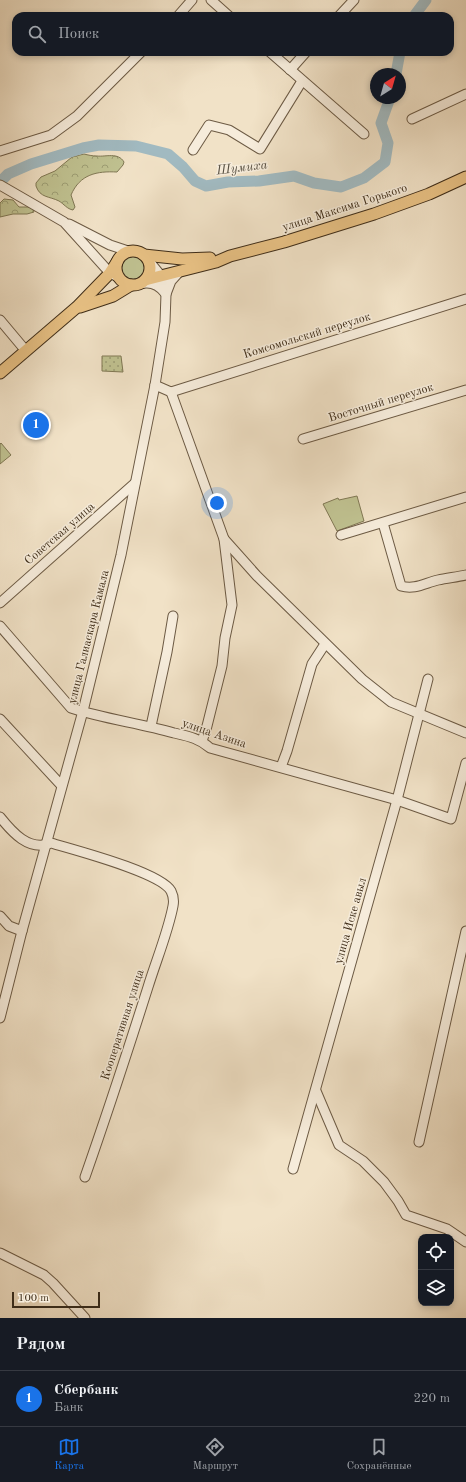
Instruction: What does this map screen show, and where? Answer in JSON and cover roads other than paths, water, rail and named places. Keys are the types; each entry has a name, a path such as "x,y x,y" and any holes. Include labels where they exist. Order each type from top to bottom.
{"main road":[{"name":"улица Максима Горького","path":"128,251 139,252 146,258 201,259 230,256 284,242 374,214 429,194 466,177"},
{"path":"0,373 114,275 116,272 117,262 121,255 128,251"},
{"name":"улица Максима Горького","path":"139,283 162,277 180,270 216,262 230,256"},
{"path":"77,307 114,296 139,283 150,271 146,258"},
{"path":"114,275 122,280 139,283"}],"street":[{"path":"182,12 192,0"},
{"path":"211,0 224,12"},
{"path":"343,12 354,0"},
{"path":"0,151 51,135 77,116 137,56"},
{"path":"274,56 364,134"},
{"path":"290,70 302,56"},
{"path":"193,150 209,125 229,130 260,149 302,80"},
{"path":"412,119 466,94"},
{"path":"3,187 64,222 110,245 128,251"},
{"path":"64,222 114,275"},
{"name":"улица Галиаскара Камала","path":"0,1018 61,785 83,712 121,555 155,385 165,322 166,294 162,277 146,258"},
{"path":"139,283 155,284 166,294 171,281 180,270"},
{"name":"Комсомольский переулок","path":"171,392 466,299"},
{"path":"0,320 26,351"},
{"path":"155,385 171,392 224,539 232,605 225,638 222,666 202,741"},
{"name":"Восточный переулок","path":"303,439 466,390"},
{"name":"Советская улица","path":"0,603 135,483"},
{"path":"341,536 466,497"},
{"path":"383,523 401,586 409,588 421,586 438,580 466,575"},
{"path":"224,539 256,575 362,679 391,702 466,733"},
{"path":"151,726 173,616"},
{"name":"улица Азина","path":"0,626 71,708 83,712 151,726 202,741 210,748 397,800 451,820 466,763"},
{"path":"281,767 312,664 325,644"},
{"name":"улица Иске авыл","path":"293,1168 397,800 428,679"},
{"path":"0,719 61,785"},
{"path":"0,817 18,837 40,846 46,845"},
{"name":"Кооперативная улица","path":"46,845 51,843 88,854 127,867 162,882 171,892 173,904 117,1083 85,1177"},
{"path":"0,916 9,926 22,931"},
{"path":"419,1142 466,931"},
{"path":"316,1091 339,1145 363,1161 384,1182 406,1215 447,1229 466,1242"},
{"path":"0,1253 44,1275 85,1318"}],"waterway":[{"name":"Шумиха","path":"417,12 426,0"},
{"name":"Шумиха","path":"397,68 399,56"},
{"name":"Шумиха","path":"0,182 8,174 31,164 83,148 99,145 136,146 168,154 183,167 195,181 206,186 228,182 259,181 294,176 314,183 341,187 364,178 385,162 388,143 381,123 388,104"}],"place":[{"name":"Сбербанк","path":"36,425"}]}
